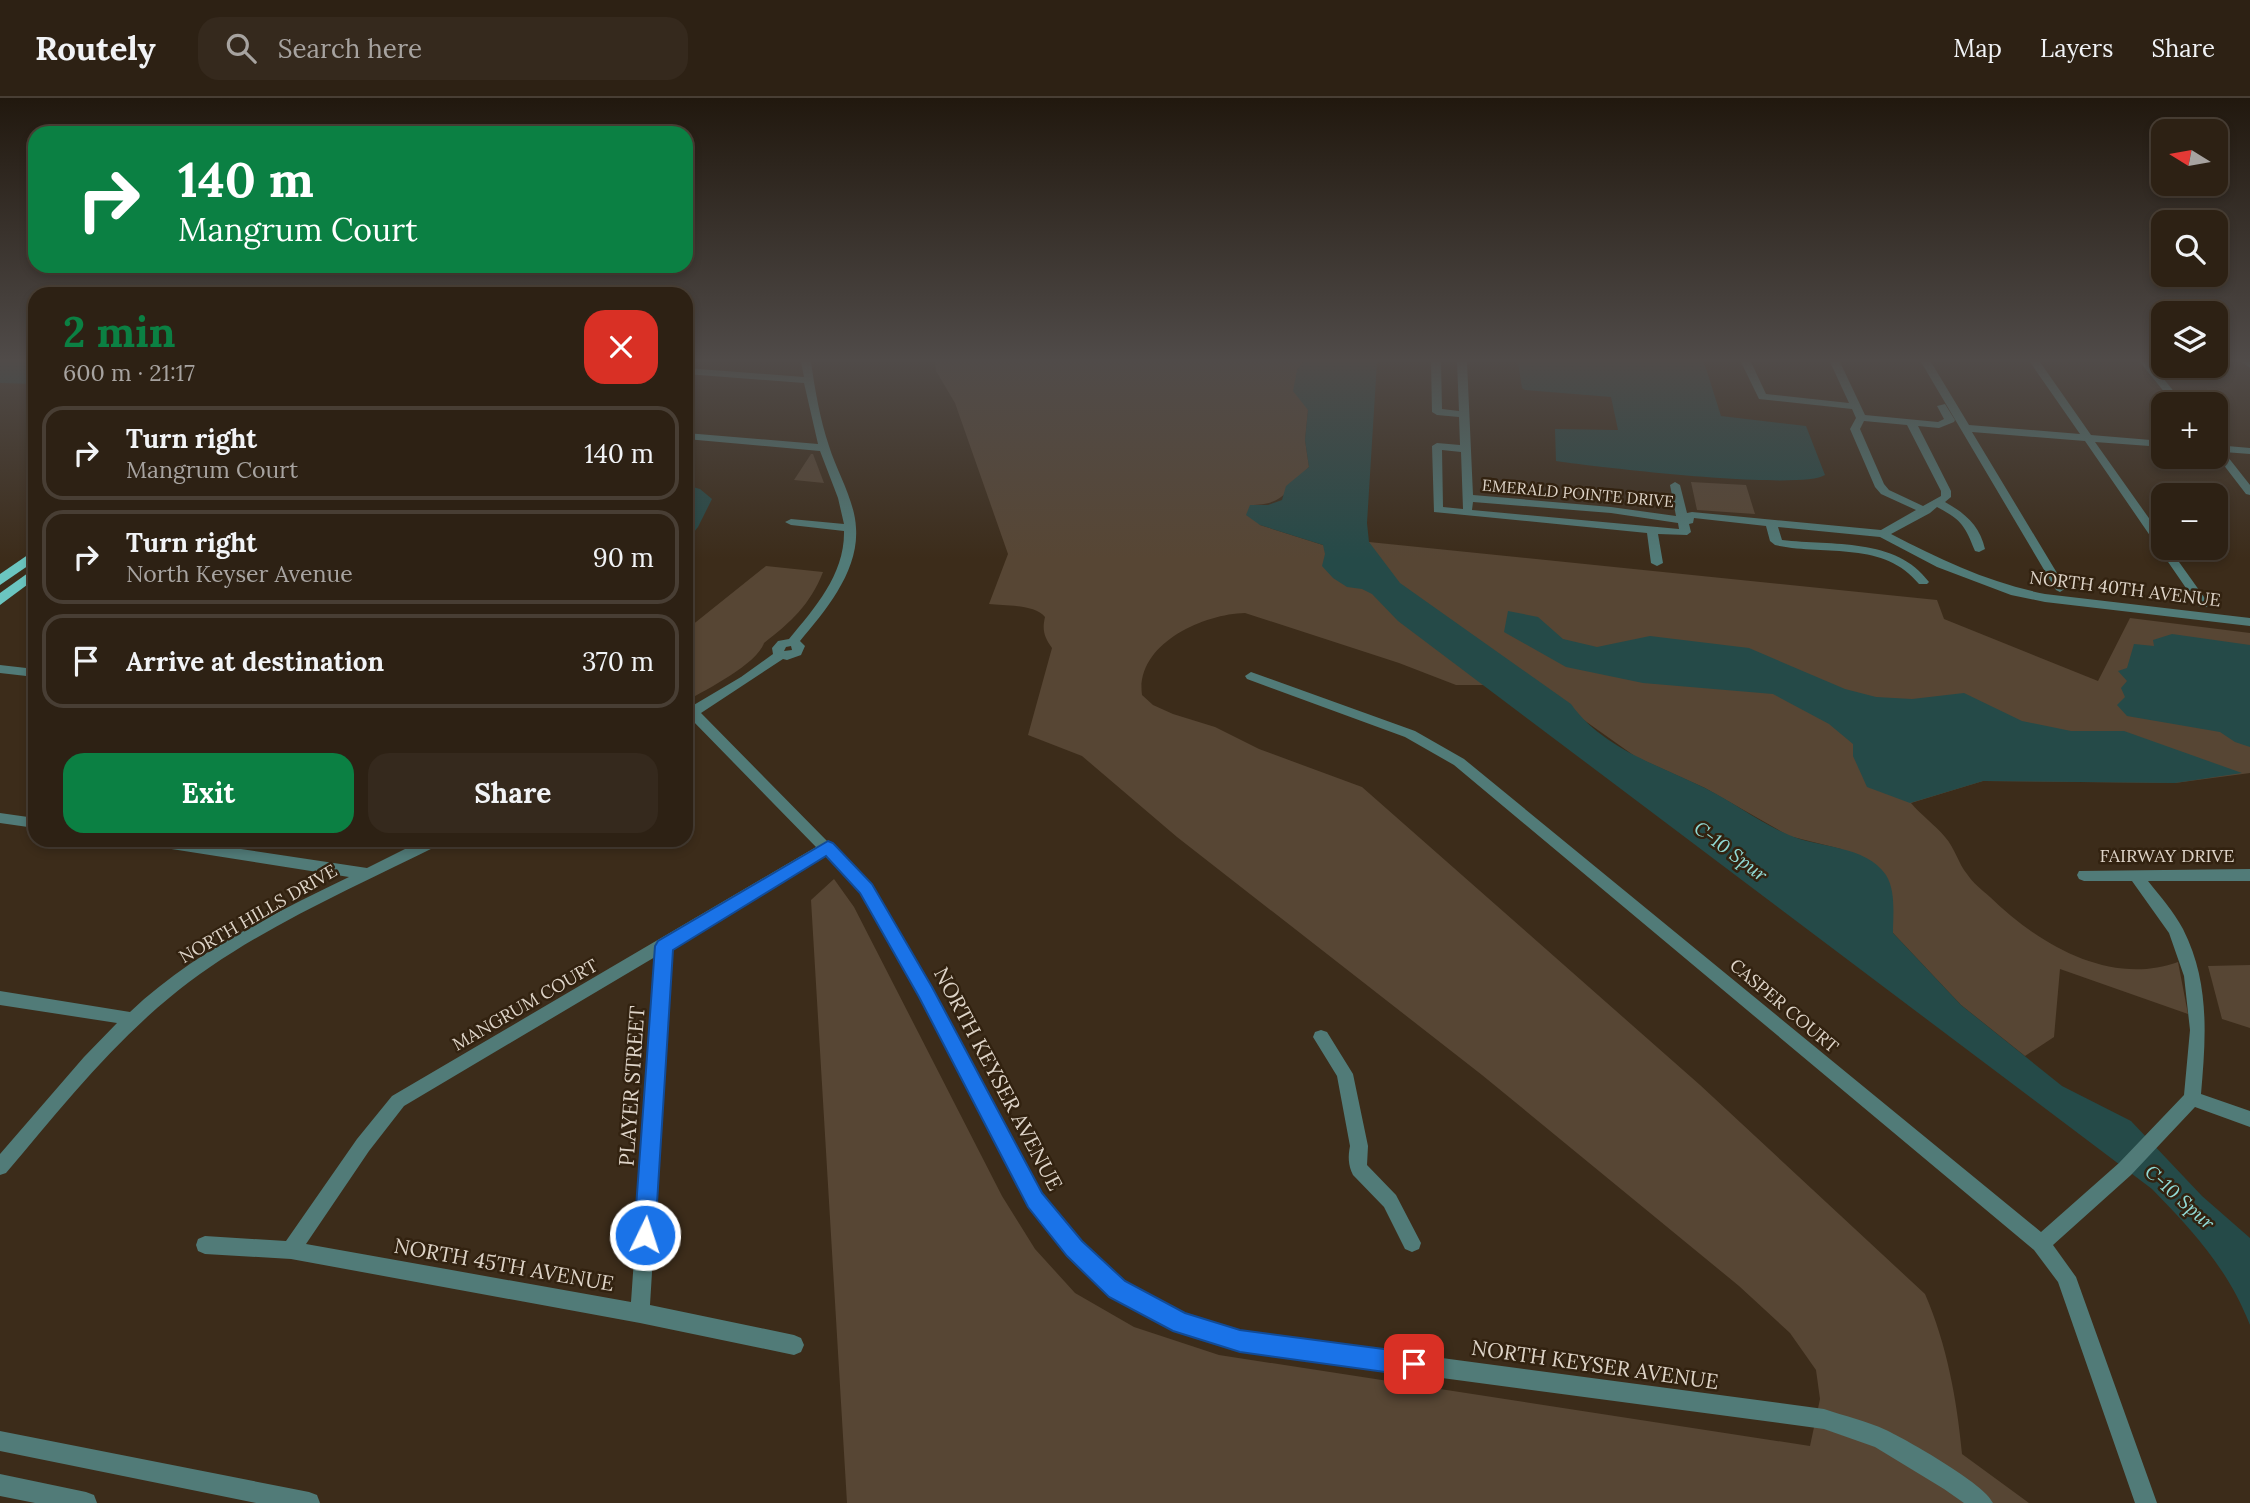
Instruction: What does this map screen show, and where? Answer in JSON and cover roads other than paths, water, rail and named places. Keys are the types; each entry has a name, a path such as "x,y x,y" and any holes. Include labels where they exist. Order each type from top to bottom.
{"main road":[{"path":"0,581 28,559"},
{"path":"0,600 28,578"}],"street":[{"path":"693,711 780,654 777,651 779,646 793,642 827,599 848,554 850,528 846,504 824,448 819,428"},
{"name":"EMERALD POINTE DRIVE","path":"1465,428 1469,513"},
{"path":"1856,428 1879,485 1885,492 1926,511"},
{"path":"1883,534 1946,497 1946,491 1913,428"},
{"path":"1964,428 2151,443"},
{"path":"1964,428 2060,589"},
{"path":"2081,428 2151,528"},
{"path":"693,437 824,448"},
{"path":"1466,449 1437,446 1438,510 1685,532 1675,485"},
{"path":"2228,450 2250,451"},
{"path":"2228,464 2250,492"},
{"name":"EMERALD POINTE DRIVE","path":"1468,498 1693,522 1772,526 1824,534 1840,531 1883,534"},
{"path":"1939,503 1966,521 1979,549"},
{"path":"791,522 850,528"},
{"path":"1772,526 1779,543 1883,554 1918,572 1923,583"},
{"path":"1652,530 1657,563"},
{"name":"NORTH 40TH AVENUE","path":"1883,534 1941,565 2011,591 2045,598 2250,622"},
{"path":"2173,560 2203,604"},
{"path":"0,669 28,672"},
{"name":"CASPER COURT","path":"1251,676 1410,734 1459,762 2041,1244 2066,1277 2146,1503"},
{"name":"NORTH KEYSER AVENUE","path":"693,718 828,847 866,889 926,992 1035,1200 1075,1249 1117,1289 1181,1323 1240,1341 1824,1419 1880,1438 1952,1481 1982,1503"},
{"path":"0,818 28,822"},
{"path":"192,847 369,874"},
{"name":"NORTH HILLS DRIVE","path":"0,1167 133,1019 192,971 422,847"},
{"name":"MANGRUM COURT","path":"292,1250 363,1144 398,1101 828,847"},
{"name":"FAIRWAY DRIVE","path":"2084,875 2250,875"},
{"path":"2041,1244 2125,1169 2192,1098 2198,1030 2192,976 2176,931 2137,876"},
{"name":"PLAYER STREET","path":"639,1313 664,946"},
{"path":"0,998 133,1019"},
{"path":"1321,1037 1345,1074 1359,1146 1359,1169 1390,1201 1412,1243"},
{"path":"2192,1098 2250,1119"},
{"name":"NORTH 45TH AVENUE","path":"205,1245 292,1250 639,1313 794,1345"},
{"path":"0,1441 309,1503"},
{"path":"0,1485 86,1503"}],"water":[{"name":"C-10 Spur","path":"1306,428 1373,428 1367,523 1369,542 1400,583 1571,704 1598,732 1632,754 1705,788 1778,830 1854,853 1877,865 1886,875 1891,888 1893,933 1961,1005 2062,1086 2131,1121 2202,1196 2250,1238 2250,1325 2220,1268 2182,1220 2152,1189 1398,621 1372,594 1362,589 1347,587 1333,578 1322,566 1325,554 1323,545 1260,525 1246,515 1250,505 1268,505 1282,500 1286,486 1309,467 1305,440"},
{"path":"1617,428 1807,428 1825,475 1808,479 1740,479 1556,461 1555,429 1618,430"},
{"path":"693,487 712,499 693,533"},
{"path":"1508,611 1538,617 1563,639 1597,647 1650,636 1749,648 1845,689 1876,697 1912,699 1964,693 2022,721 2071,731 2124,731 2242,773 2175,783 1983,781 1910,803 1867,787 1853,756 1853,744 1829,724 1773,694 1643,683 1566,667 1504,632"},
{"path":"2172,634 2250,645 2250,747 2235,742 2220,732 2127,716 2117,705 2125,697 2121,688 2127,681 2118,671 2127,668 2134,644 2154,646 2153,640"}]}
